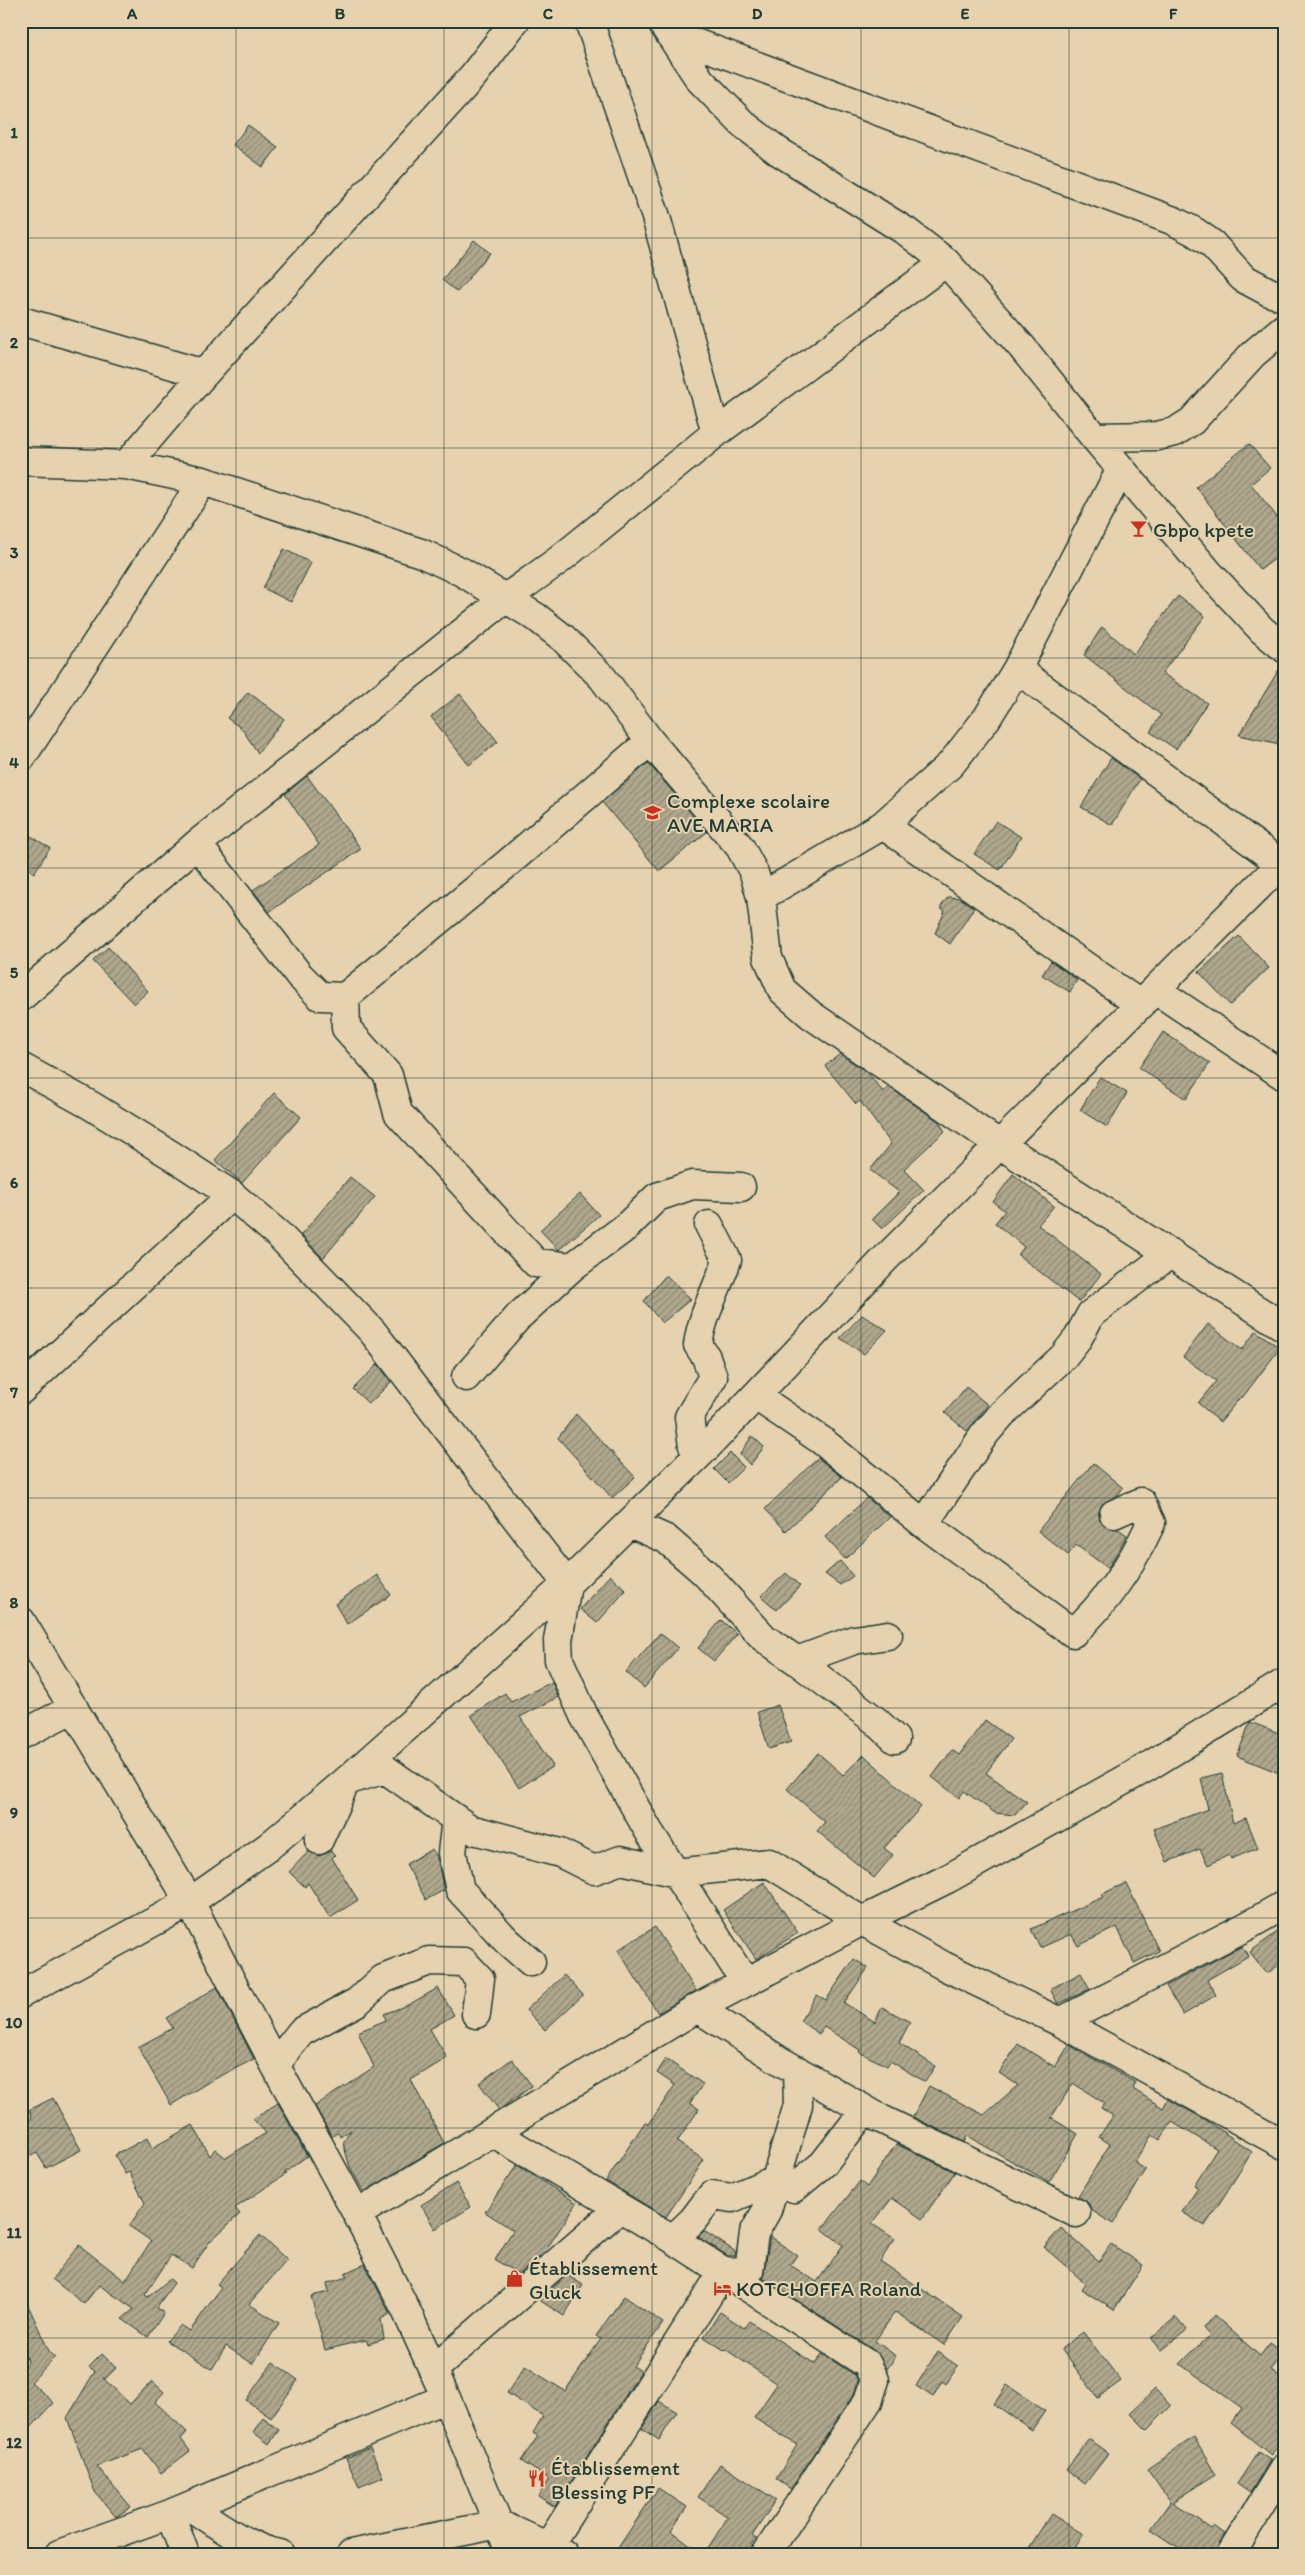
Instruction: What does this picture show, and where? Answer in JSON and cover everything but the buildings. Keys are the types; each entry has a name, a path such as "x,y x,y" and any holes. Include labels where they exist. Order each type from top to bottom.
{"street":[{"path":"126,465 204,374 473,76 515,21"},
{"path":"589,21 656,217 716,433"},
{"path":"666,27 700,80 743,124 778,151 907,232 946,262 1021,346 1094,437 1209,572 1262,630 1284,648"},
{"path":"666,27 1174,221 1212,244 1243,278 1269,292 1284,297"},
{"path":"21,997 197,844 506,598 559,560 716,433 946,262"},
{"path":"21,321 204,374"},
{"path":"1094,437 1157,436 1175,432 1192,421 1253,354 1284,328"},
{"path":"21,461 126,465 202,481 422,553 462,572 506,598 563,638 602,677 650,741 740,847 754,873 761,897 768,958 782,990 811,1015 998,1144 1284,1327"},
{"path":"761,897 883,825 951,764 987,718 1017,669 1121,469"},
{"path":"21,758 202,481"},
{"path":"21,1994 190,1902 268,1847 346,1781 567,1584 705,1449 883,1261 998,1144 1283,864 1017,669"},
{"path":"197,844 299,976 320,996 345,997 508,863 650,741"},
{"path":"883,825 1148,998 1284,1076"},
{"path":"345,997 346,1028 388,1075 398,1112 536,1263 572,1267"},
{"path":"21,1067 90,1105 232,1195 279,1235 372,1331 567,1584 558,1641 559,1660 601,1749 648,1830 745,1982"},
{"path":"466,1377 519,1316 572,1267 626,1226 657,1197 692,1185 741,1187"},
{"path":"21,1390 232,1195"},
{"path":"705,1449 693,1446 689,1417 713,1377 706,1357 698,1345 700,1324 717,1289 727,1260 708,1225"},
{"path":"924,1524 984,1435 1002,1414 1063,1357 1078,1338 1091,1314 1171,1253"},
{"path":"756,1396 821,1440 924,1524 1073,1633 1096,1612 1140,1547 1151,1523 1141,1502 1114,1514"},
{"path":"630,1523 666,1538 705,1573 764,1638 876,1721 895,1739"},
{"path":"21,1621 190,1902 275,2065 358,2214 446,2398 511,2554"},
{"path":"797,1661 854,1640 888,1635"},
{"path":"358,2214 697,2008 862,1921 949,1878 1144,1769 1284,1683"},
{"path":"21,1735 74,1708"},
{"path":"319,1840 346,1781 386,1769 470,1829 560,1853 594,1870 621,1860 676,1873 768,1863 862,1921 952,1970 1060,2022 1284,2145"},
{"path":"456,1819 452,1852 460,1890 507,1941 531,1962"},
{"path":"1060,2022 1284,1905"},
{"path":"275,2065 301,2032 358,2002 383,1979 429,1961 464,1962 480,1979 476,2014"},
{"path":"697,2008 865,2110 1076,2213"},
{"path":"723,2272 749,2271 754,2233 767,2210 798,2105 797,2070"},
{"path":"673,2239 693,2220 712,2195 732,2198 775,2180 794,2188 823,2164 865,2110"},
{"path":"492,2132 673,2239 867,2364 874,2380 868,2401 766,2554"},
{"path":"433,2370 620,2208"},
{"path":"351,2554 500,2524 556,2550 723,2272"},
{"path":"59,2554 179,2510 446,2398"},
{"path":"1231,2554 1284,2468"},
{"path":"179,2510 185,2554"},
{"path":"179,2510 268,2552 280,2554"}],"place":[{"name":"Gbpo kpete","path":"1139,529"},
{"name":"Complexe scolaire AVE MARIA","path":"653,812"},
{"name":"Établissement Gluck","path":"515,2279"},
{"name":"KOTCHOFFA Roland","path":"722,2288"},
{"name":"Établissement Blessing PF","path":"537,2479"}]}
